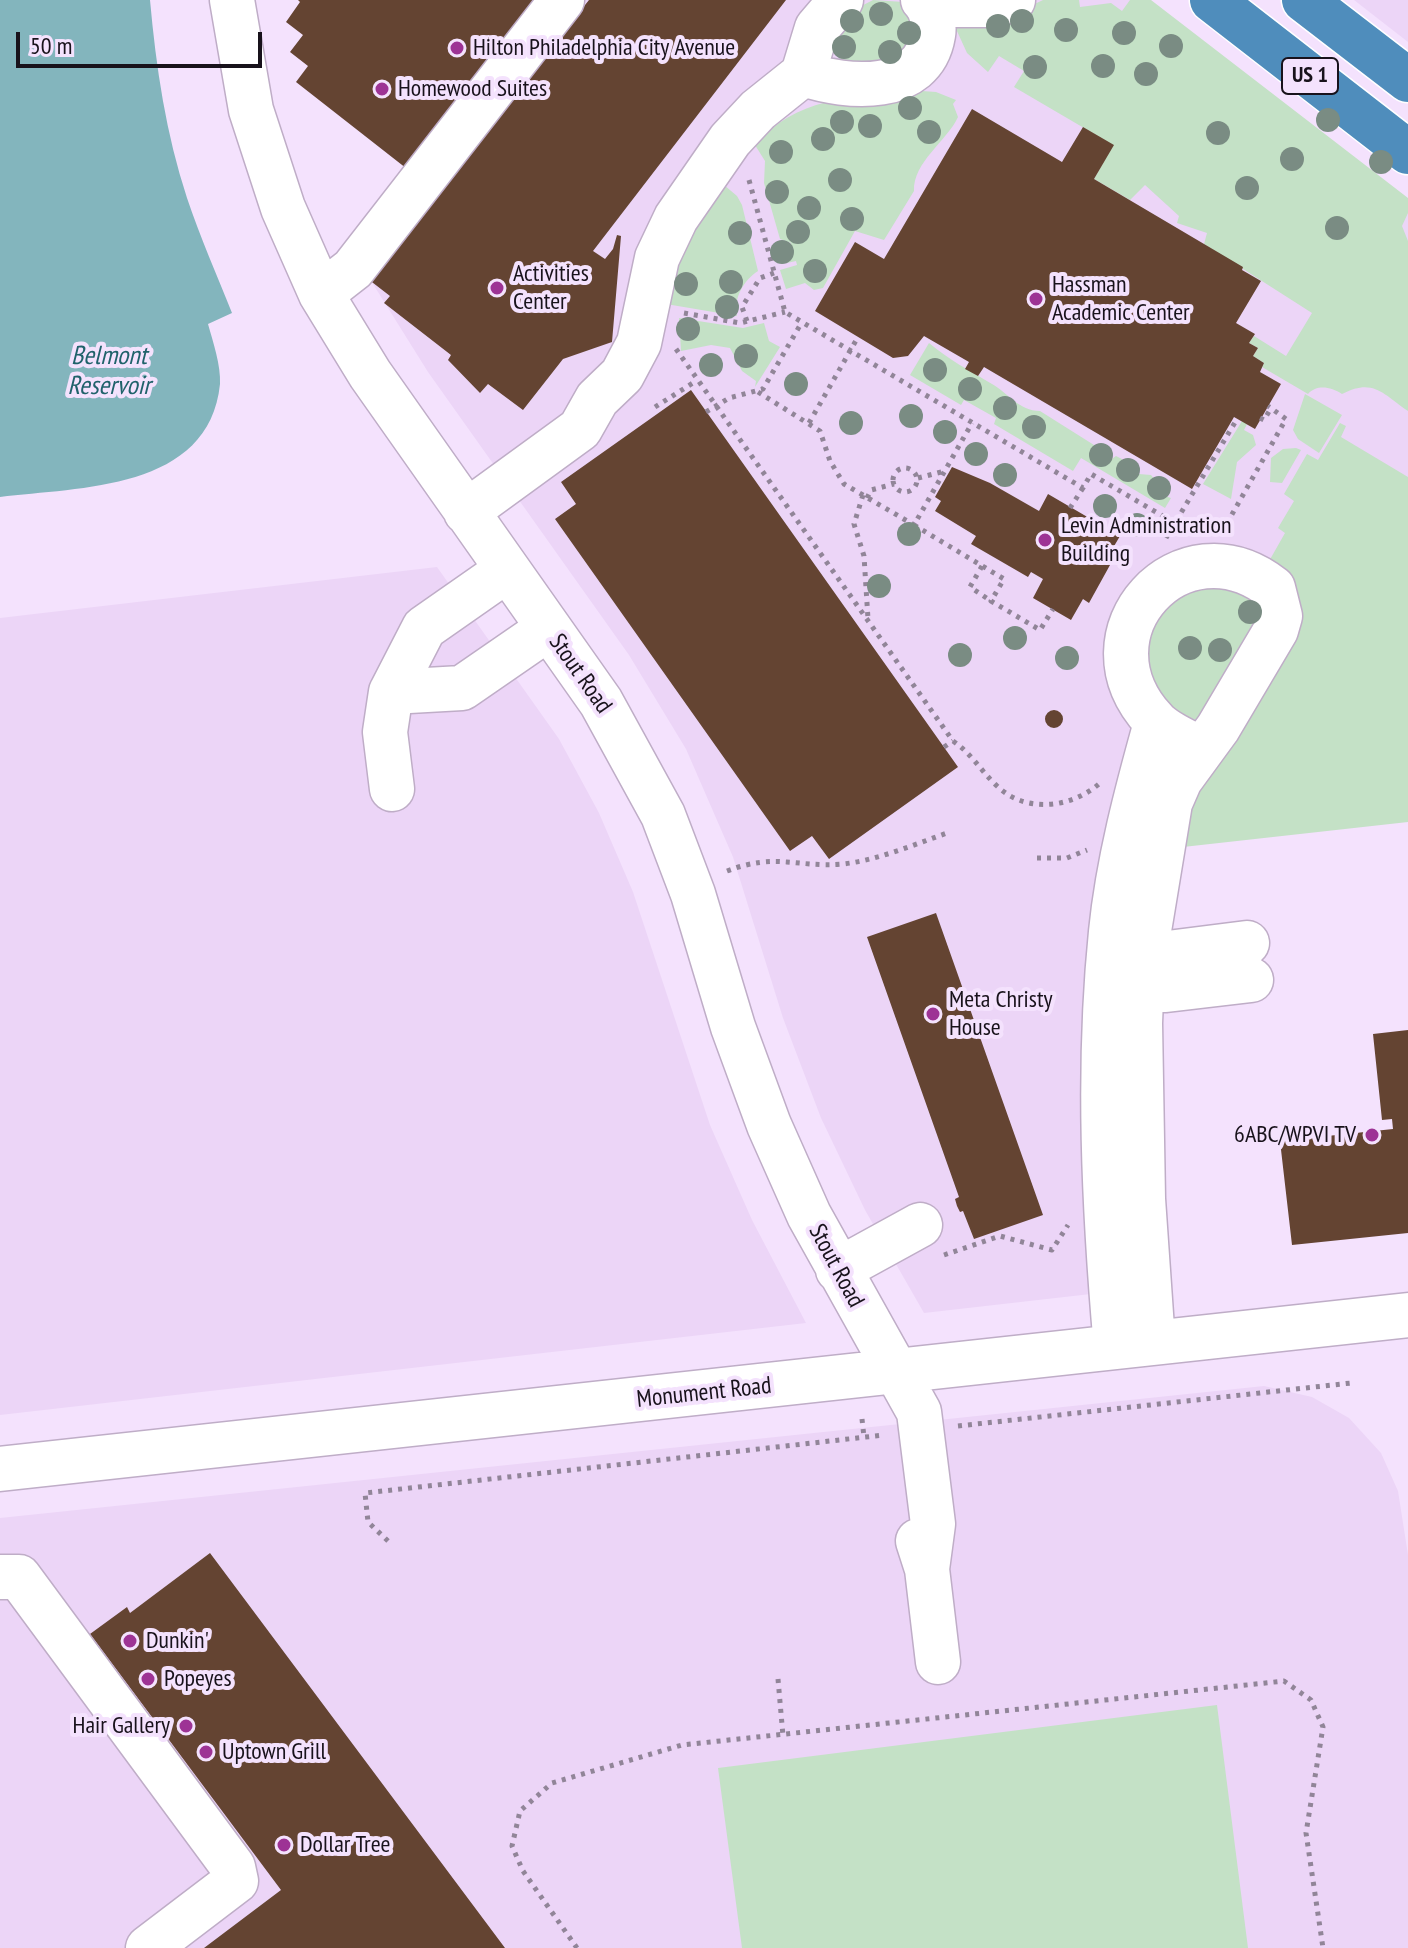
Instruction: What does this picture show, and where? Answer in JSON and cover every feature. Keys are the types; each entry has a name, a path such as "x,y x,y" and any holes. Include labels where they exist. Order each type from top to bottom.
{"highway":[{"name":"US 1","path":"1212,0 1408,152"},
{"name":"US 1","path":"1304,0 1408,80"}],"street":[{"name":"Stout Road","path":"232,0 251,110 283,208 321,294 370,374 622,736 663,815 693,894 764,1112 809,1215 919,1412 933,1524 927,1569 938,1662"},
{"path":"321,294 353,269 562,0"},
{"path":"457,499 580,429 597,399 631,362 643,327 657,258 687,200 730,140 758,110 803,74 817,28 841,0"},
{"path":"803,74 825,82 854,85 904,77 920,65 930,52 934,29 926,3 991,5 1013,0"},
{"path":"1135,1345 1104,1150 1125,972 1170,803 1276,630 1280,616 1273,588 1247,571 1209,566 1168,578 1136,610 1127,631 1125,657 1139,701 1156,723 1201,749"},
{"path":"392,789 385,732 391,692 424,628 507,570"},
{"path":"391,692 462,688 549,628"},
{"path":"1125,972 1111,929 1136,794 1156,723"},
{"path":"1125,972 1160,954 1249,961"},
{"path":"838,1270 930,1241"},
{"name":"Monument Road","path":"0,1469 1408,1315"},
{"path":"0,1577 19,1577 233,1867 236,1881 148,1948"}],"path":[{"path":"746,170 785,312 1083,488"},
{"path":"747,321 742,307 760,278 774,273"},
{"path":"676,312 747,321 785,312"},
{"path":"758,392 802,322"},
{"path":"809,423 858,337"},
{"path":"679,357 953,741 971,753 997,786 1022,801 1068,802 1106,778"},
{"path":"655,407 696,381"},
{"path":"706,412 729,398 758,392 809,423 824,439 838,479 1004,579 991,601"},
{"path":"1217,540 1286,419 1269,407 1264,420 1260,418"},
{"path":"1162,544 1237,419"},
{"path":"914,525 972,423"},
{"path":"894,484 894,475 905,468 918,478"},
{"path":"918,478 946,471"},
{"path":"1070,508 1091,474 1195,535"},
{"path":"894,484 906,493 917,486 918,478"},
{"path":"868,623 864,556 854,524 871,490 894,484"},
{"path":"982,566 970,587 991,601 1040,630 1053,609"},
{"path":"944,747 953,741"},
{"path":"727,871 766,859 814,864 862,861 950,832"},
{"path":"1037,858 1067,858 1092,848"},
{"path":"930,1241 1000,1236 1052,1250 1069,1223"},
{"path":"953,1418 954,1427 1351,1383"},
{"path":"862,1419 864,1437"},
{"path":"388,1541 368,1522 365,1493 892,1434"},
{"path":"778,1679 783,1736"},
{"path":"577,1948 517,1859 512,1846 520,1811 552,1783 622,1760 682,1745 1284,1681 1311,1700 1323,1727 1306,1833 1323,1948"}],"shaded area":[{"path":"545,0 1139,0 1408,206 1408,813 1175,840 1156,972 1161,1286 924,1313 865,1210 821,1118 783,1018 733,857 686,749 629,655 428,372 368,276"},
{"path":"873,0 904,2 916,28 896,63 844,64 832,43 844,15"},
{"path":"1043,0 1079,0 1080,7 1111,3 1122,11 1130,0 1151,0 1408,198 1408,213 1402,226 1408,241 1408,411 1384,393 1370,388 1362,387 1342,394 1320,388 1308,394 1262,367 1264,363 1253,356 1258,348 1249,343 1254,336 1286,356 1312,313 1204,244 1207,233 1177,223 1179,216 1145,185 1130,200 1094,179 1113,145 1014,87 1024,71 999,56 988,72 967,53 951,18 1022,10"},
{"path":"1354,0 1408,0 1408,42"},
{"path":"908,90 936,92 956,100 953,104 958,117 925,161 915,180 914,191 884,240 855,231 823,288 814,290 805,283 786,289 780,270 797,265 796,261 787,263 791,243 780,239 764,183 765,161 755,145 788,118 825,102"},
{"path":"724,185 742,205 758,271 741,290 737,316 666,304 688,242"},
{"path":"679,318 743,328 764,323 769,341 780,347 755,387 756,381 742,371 730,348 711,345 681,351"},
{"path":"929,343 1020,405 1040,411 1094,445 1092,455 1097,463 1105,464 1116,456 1122,459 1120,472 1127,481 1139,474 1151,475 1155,480 1152,492 1171,498 1165,508 1081,458 1073,471 994,424 996,418 964,400 961,405 910,375"},
{"path":"1305,394 1342,415 1319,453 1298,439 1293,430"},
{"path":"1242,421 1247,424 1244,430 1253,435 1256,445 1237,462 1231,499 1203,484"},
{"path":"1340,423 1346,426 1341,437 1408,477 1408,822 1183,847 1180,820 1288,642 1268,563 1285,533 1278,528 1294,501 1284,494 1307,454 1318,460"},
{"path":"1283,449 1301,450 1282,483 1270,482 1271,458"},
{"path":"437,567 559,739 599,813 633,892 710,1125 752,1220 806,1323 0,1415 0,618"},
{"path":"1224,586 1252,600 1260,614 1201,719 1187,718 1175,713 1154,695 1144,627 1183,588"},
{"path":"1264,1386 1312,1397 1349,1418 1381,1453 1398,1491 1408,1555 1408,1948 0,1948 0,1518"},
{"path":"1217,1705 1248,1948 742,1948 718,1768"}],"water":[{"name":"Belmont Reservoir","path":"0,0 150,0 159,75 173,149 192,213 232,313 208,324 218,361 220,384 211,419 192,445 166,464 136,477 101,485 0,497"}],"building":[{"name":"Homewood Suites","path":"298,0 545,0 411,172 296,82 308,66 290,52 303,35 286,22 300,2"},
{"path":"589,0 786,0 593,251 605,259 613,249 617,235 621,236 612,342 563,359 523,410 488,384 480,393 448,360 451,355 384,303 390,296 368,279"},
{"name":"Hassman Academic Center","path":"972,109 1062,162 1083,127 1114,145 1094,179 1243,267 1242,270 1261,281 1236,323 1255,334 1249,343 1258,348 1253,356 1264,363 1260,372 1281,384 1255,429 1234,417 1192,489 984,367 978,376 965,369 969,362 924,336 908,356 893,358 815,311 855,242 884,259"},
{"path":"691,390 958,767 829,859 812,836 790,851 555,519 576,504 561,482"},
{"name":"Levin Administration Building","path":"952,467 990,483 1039,511 1048,494 1120,536 1110,553 1115,556 1089,603 1083,599 1071,620 1033,598 1043,579 1031,572 1028,577 971,544 976,536 935,511 941,501 935,497"},
{"path":"1050,710 1058,710 1063,719 1061,726 1050,728 1045,723 1045,715"},
{"name":"Meta Christy House","path":"936,913 1043,1215 974,1239 963,1211 960,1212 957,1206 955,1199 959,1197 867,937"},
{"name":"6ABC/WPVI TV","path":"1408,1030 1408,1233 1292,1245 1280,1141 1393,1129 1392,1119 1382,1120 1373,1034"},
{"path":"210,1553 505,1948 204,1948 281,1890 90,1634 127,1607 130,1613"}],"place":[{"name":"Hilton Philadelphia City Avenue","path":"457,48"},
{"name":"Homewood Suites","path":"382,89"},
{"name":"Activities Center","path":"497,288"},
{"name":"Hassman Academic Center","path":"1036,299"},
{"name":"Levin Administration Building","path":"1045,540"},
{"name":"Meta Christy House","path":"933,1014"},
{"name":"6ABC/WPVI TV","path":"1372,1135"},
{"name":"Dunkin'","path":"130,1641"},
{"name":"Popeyes","path":"148,1679"},
{"name":"Hair Gallery","path":"186,1726"},
{"name":"Uptown Grill","path":"206,1752"},
{"name":"Dollar Tree","path":"284,1845"}]}
